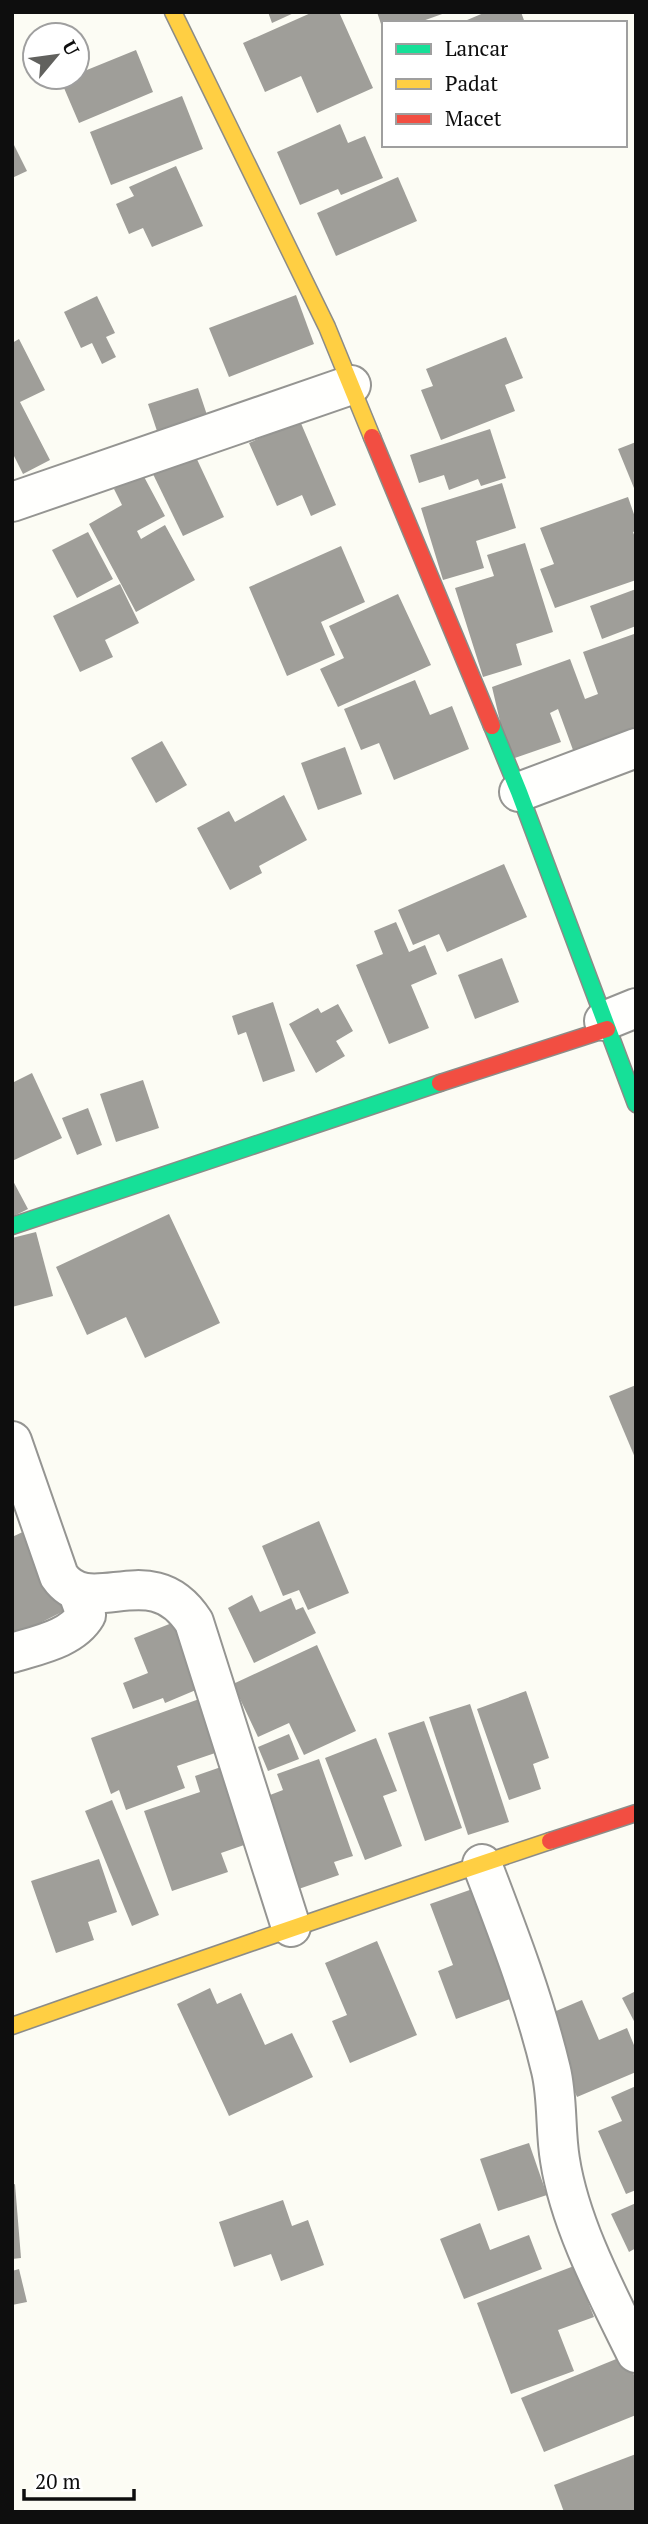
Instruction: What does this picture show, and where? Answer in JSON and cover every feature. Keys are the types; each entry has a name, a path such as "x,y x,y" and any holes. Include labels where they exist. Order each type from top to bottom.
{"street":[{"path":"173,12 282,233 351,385 616,1019 636,1104"},
{"path":"12,502 351,385"},
{"path":"519,792 636,748"},
{"path":"12,1226 616,1019"},
{"path":"12,1441 59,1576 66,1587 78,1593 95,1594 140,1589 159,1592 185,1608 194,1622 291,1927"},
{"path":"12,1654 79,1627 86,1615 78,1593"},
{"path":"12,2026 291,1927 372,1903 636,1813"},
{"path":"482,1864 511,1940 552,2075 560,2161 571,2204 601,2283 636,2353"}],"building":[{"path":"268,12 296,12 272,23"},
{"path":"313,12 339,12 373,88 317,113 301,76 265,92 243,43"},
{"path":"377,12 445,12 423,21 382,21 382,27"},
{"path":"486,12 521,12 524,21 465,21"},
{"path":"136,50 153,92 79,123 65,91 91,91 91,68"},
{"path":"182,96 203,149 111,185 90,132"},
{"path":"340,124 348,143 365,136 383,178 341,195 338,189 300,205 277,152"},
{"path":"12,141 27,171 12,178"},
{"path":"176,166 203,226 152,247 143,228 129,234 116,204 134,196 129,187"},
{"path":"398,177 417,221 336,256 317,213"},
{"path":"296,295 314,344 229,377 209,328"},
{"path":"97,296 115,333 106,337 116,357 102,364 92,343 81,348 64,312"},
{"path":"506,337 523,378 505,385 515,411 441,440 421,390 433,386 426,369"},
{"path":"19,339 45,390 20,402 50,460 23,474 12,452 12,343"},
{"path":"198,388 208,418 158,434 148,404"},
{"path":"300,421 336,505 311,516 302,495 277,506 249,443"},
{"path":"490,429 506,478 481,486 478,479 449,490 444,475 419,483 410,455"},
{"path":"636,442 636,493 618,449"},
{"path":"194,453 224,517 183,536 152,472"},
{"path":"142,473 165,516 137,531 141,539 165,525 195,580 136,612 89,524 122,505 114,489"},
{"path":"502,483 516,528 476,541 484,568 443,580 421,508"},
{"path":"628,497 636,520 636,531 633,532 636,540 636,580 555,608 540,569 554,564 540,528"},
{"path":"88,532 113,579 77,598 52,550"},
{"path":"525,543 553,632 516,644 522,665 483,677 455,588 494,576 487,555"},
{"path":"341,546 365,602 321,622 335,655 287,676 249,587"},
{"path":"120,584 139,623 105,640 113,657 80,672 53,616"},
{"path":"636,589 636,626 602,639 590,606"},
{"path":"398,594 431,665 338,707 320,669 344,658 329,626"},
{"path":"634,634 636,727 573,750 558,709 550,713 561,742 509,760 492,687 570,659 585,699 598,694 583,652"},
{"path":"415,680 430,715 452,706 469,749 394,780 379,743 361,750 344,709"},
{"path":"162,741 187,785 156,803 131,758"},
{"path":"345,747 362,794 318,810 301,763"},
{"path":"284,795 307,840 259,866 262,873 230,890 197,828 229,811 235,822"},
{"path":"504,864 527,917 447,952 439,934 413,945 398,910"},
{"path":"396,922 409,952 425,945 437,974 411,985 429,1028 389,1044 356,965 383,954 374,931"},
{"path":"502,958 519,1002 475,1019 458,975"},
{"path":"273,1002 295,1071 263,1082 246,1032 238,1035 232,1016"},
{"path":"338,1004 353,1031 336,1041 345,1056 316,1073 289,1024 318,1008 321,1013"},
{"path":"32,1073 62,1138 12,1161 12,1083"},
{"path":"143,1080 159,1128 116,1142 100,1094"},
{"path":"88,1108 102,1145 77,1155 62,1118"},
{"path":"12,1179 28,1209 12,1217"},
{"path":"169,1214 220,1323 145,1358 126,1317 87,1335 56,1267"},
{"path":"36,1232 53,1296 12,1307 12,1238"},
{"path":"636,1385 636,1460 609,1396"},
{"path":"319,1521 349,1593 308,1610 299,1590 283,1596 262,1546"},
{"path":"27,1530 66,1610 12,1637 12,1537"},
{"path":"252,1595 260,1612 291,1598 296,1610 303,1607 316,1633 254,1663 228,1608"},
{"path":"177,1621 203,1687 165,1703 163,1698 133,1709 123,1683 148,1673 134,1638"},
{"path":"317,1645 356,1731 304,1755 289,1723 258,1737 233,1684"},
{"path":"526,1691 549,1758 533,1764 541,1789 509,1800 477,1709"},
{"path":"202,1698 221,1751 177,1766 185,1788 126,1810 119,1790 111,1794 91,1738"},
{"path":"470,1704 509,1822 468,1835 429,1717"},
{"path":"424,1721 462,1828 425,1841 388,1733"},
{"path":"289,1734 299,1759 268,1771 258,1747"},
{"path":"376,1738 397,1791 383,1796 402,1846 365,1860 325,1758"},
{"path":"319,1759 353,1856 334,1862 339,1875 290,1892 257,1800 283,1790 277,1774"},
{"path":"221,1767 247,1844 221,1853 228,1872 172,1891 144,1811 200,1792 195,1776"},
{"path":"112,1800 159,1915 132,1926 85,1811"},
{"path":"99,1859 117,1912 88,1922 94,1940 56,1953 31,1881"},
{"path":"481,1886 521,1995 456,2019 438,1971 453,1965 430,1904"},
{"path":"377,1941 417,2035 350,2063 332,2021 347,2015 325,1963"},
{"path":"210,1988 217,2004 241,1993 265,2045 292,2033 313,2077 229,2116 177,2004"},
{"path":"636,1991 636,2025 622,1998"},
{"path":"582,2000 599,2040 627,2028 636,2050 636,2072 577,2097 542,2017"},
{"path":"636,2086 636,2190 626,2194 598,2131 622,2121 611,2097"},
{"path":"529,2143 547,2195 498,2211 480,2159"},
{"path":"15,2184 21,2258 12,2259 12,2185"},
{"path":"283,2200 292,2226 308,2220 324,2265 281,2281 271,2254 234,2267 219,2222"},
{"path":"636,2203 636,2248 629,2252 611,2214"},
{"path":"480,2223 490,2250 529,2235 542,2269 464,2299 440,2239"},
{"path":"574,2266 594,2317 558,2330 574,2371 511,2394 477,2303"},
{"path":"19,2269 27,2302 12,2305 12,2271"},
{"path":"626,2355 636,2380 636,2415 544,2452 521,2398"},
{"path":"636,2454 636,2512 564,2512 554,2485"}],"traffic: fast":[{"path":"492,726 636,1104"},
{"path":"12,1226 440,1083"}],"traffic: slow":[{"path":"173,12 327,327 372,437"},
{"path":"12,2026 550,1841"}],"traffic: jam":[{"path":"372,437 492,726"},
{"path":"440,1083 607,1029"},
{"path":"550,1841 636,1813"}]}
